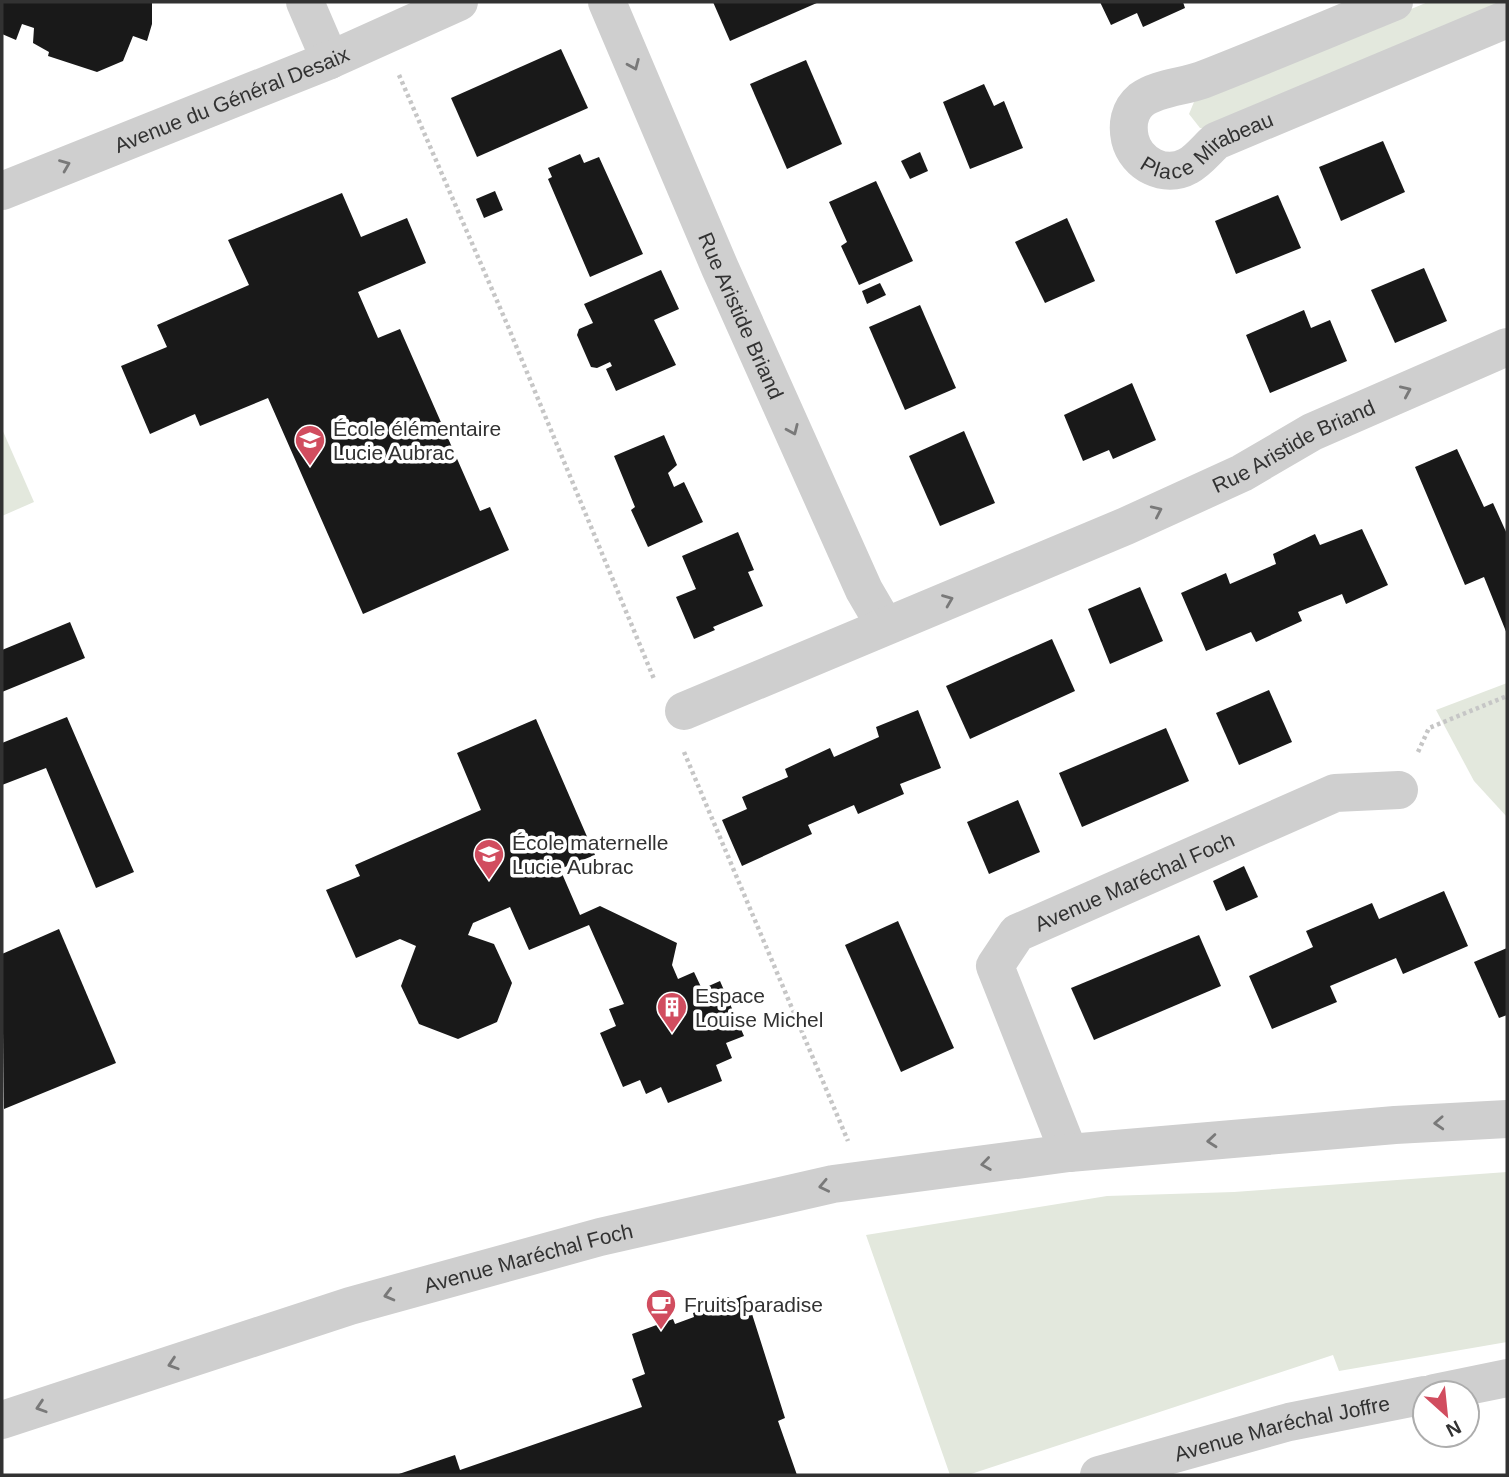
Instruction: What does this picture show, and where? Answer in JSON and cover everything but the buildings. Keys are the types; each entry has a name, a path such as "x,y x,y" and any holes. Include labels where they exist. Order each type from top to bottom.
{"street":[{"path":"305,2 330,60"},
{"name":"Avenue du Général Desaix","path":"2,191 330,60 459,2"},
{"name":"Rue Aristide Briand","path":"607,2 720,268 864,590 885,626"},
{"name":"Place Mirabeau","path":"1394,2 1198,81 1141,100 1131,112 1128,128 1131,144 1151,168 1167,171 1188,166 1216,141 1507,19"},
{"name":"Rue Aristide Briand","path":"675,715 1126,526 1242,472 1312,432 1507,347"},
{"name":"Avenue Maréchal Foch","path":"1069,1153 995,966 1017,933 1335,793 1399,790"},
{"name":"Avenue Maréchal Foch","path":"2,1419 350,1306 600,1237 832,1184 1069,1153 1395,1125 1507,1119"},
{"path":"1481,1383 1507,1378"},
{"name":"Avenue Maréchal Joffre","path":"1099,1475 1289,1422 1411,1398"}],"path":[{"path":"382,35 675,715 854,1156 829,1160 832,1184"},
{"path":"1399,790 1429,728 1507,696"}],"shaded area":[{"path":"1428,2 1502,2 1210,129 1200,128 1189,114 1194,102 1221,88"},
{"path":"2,429 34,502 2,516"},
{"path":"1507,683 1507,817 1474,781 1436,710"},
{"path":"1507,1172 1507,1342 1339,1371 1333,1355 968,1475 950,1475 866,1235 1107,1196 1234,1192"}],"place":[{"name":"École élémentaire Lucie Aubrac","path":"310,467"},
{"name":"École maternelle Lucie Aubrac","path":"489,881"},
{"name":"Espace Louise Michel","path":"672,1034"},
{"name":"Fruits paradise","path":"661,1331"}]}
